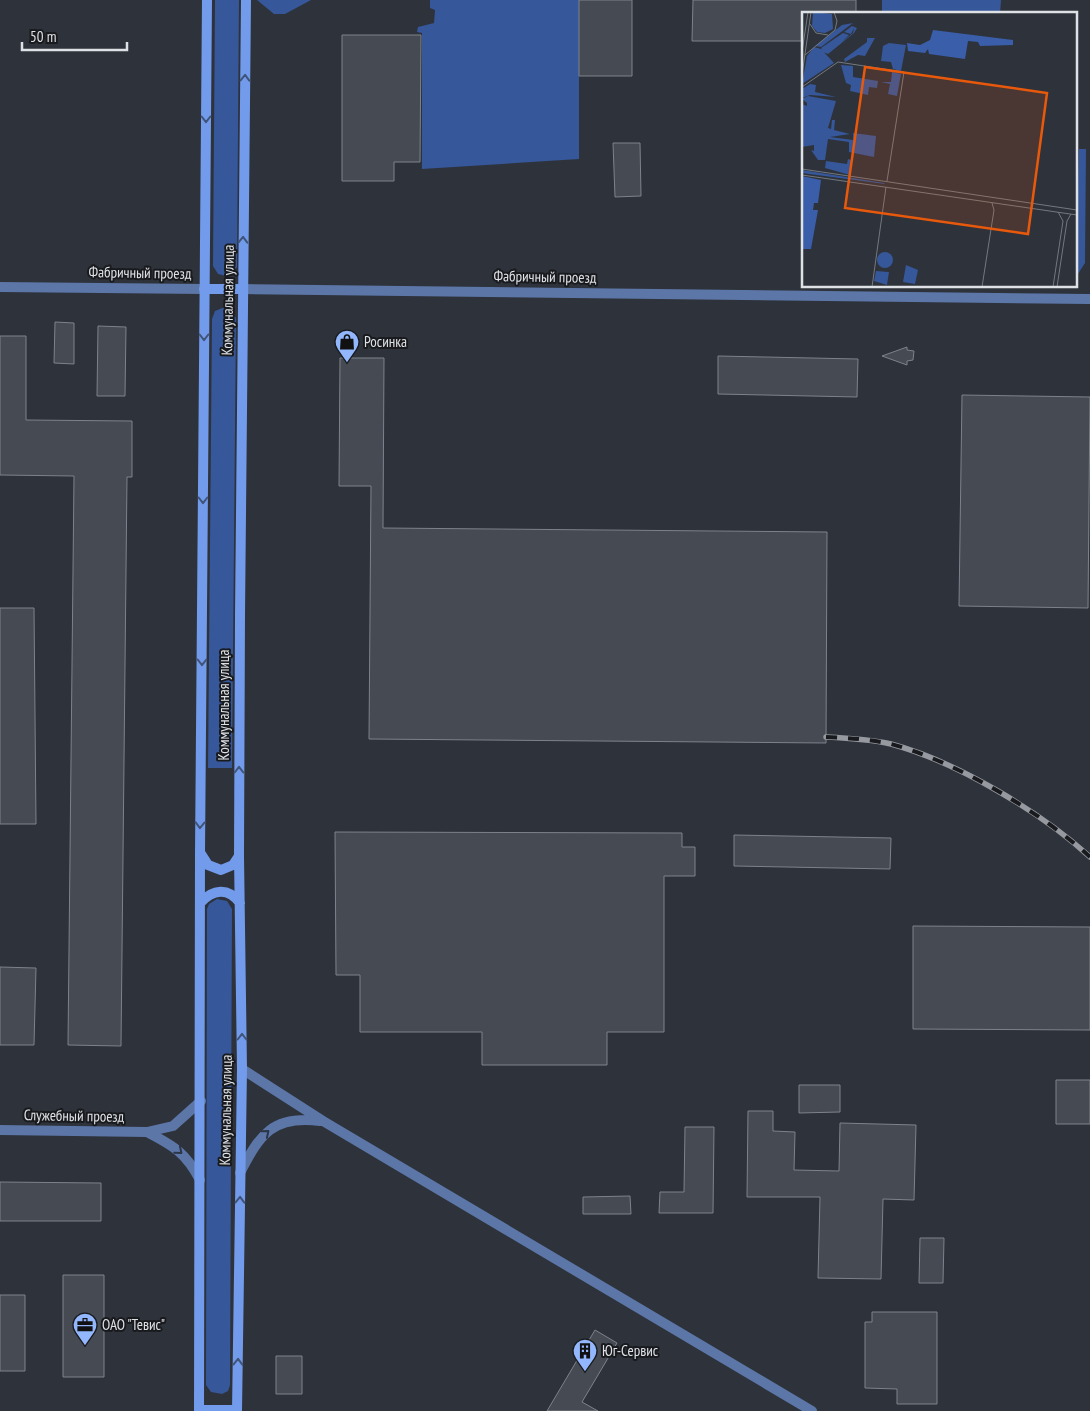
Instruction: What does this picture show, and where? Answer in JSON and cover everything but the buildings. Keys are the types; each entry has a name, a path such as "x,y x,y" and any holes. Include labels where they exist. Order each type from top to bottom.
{"main road":[{"name":"Коммунальная улица","path":"199,1410 201,1181 200,853 206,0"},
{"name":"Коммунальная улица","path":"237,1410 242,1069 239,856 246,0"},
{"name":"Фабричный проезд","path":"204,288 243,289"},
{"path":"200,853 208,865 221,870 233,865 239,856"},
{"path":"200,903 208,895 226,891 235,896 240,903"},
{"path":"199,1410 237,1410"}],"street":[{"name":"Фабричный проезд","path":"0,287 204,288"},
{"name":"Фабричный проезд","path":"243,289 1090,299"},
{"path":"242,1069 323,1121 812,1411"},
{"name":"Служебный проезд","path":"0,1130 147,1132 173,1126 200,1101"},
{"path":"240,1174 254,1146 264,1134 277,1125 288,1120 323,1121"},
{"name":"Служебный проезд","path":"147,1132 175,1146 190,1160 201,1181"}],"shaded area":[{"path":"215,0 239,0 237,267 226,276 218,274 213,266"},
{"path":"257,0 311,0 285,14 274,14"},
{"path":"430,0 579,0 579,159 422,169 422,33 417,32 418,27 434,23 435,10 430,8"},
{"path":"882,0 1001,0 1000,12 882,12"},
{"path":"1079,149 1086,149 1085,263 1078,274"},
{"path":"225,307 233,310 236,319 232,768 208,768 212,319 215,311"},
{"path":"217,899 227,901 232,909 230,1385 228,1391 222,1394 211,1392 206,1385 207,909 209,904"}],"railway":[{"path":"826,737 850,738 891,744 942,762 969,775 1022,806 1070,840 1090,857"}],"place":[{"name":"Росинка","path":"347,363"},
{"name":"ОАО \"Тевис\"","path":"85,1346"},
{"name":"Юг-Сервис","path":"585,1372"}]}
